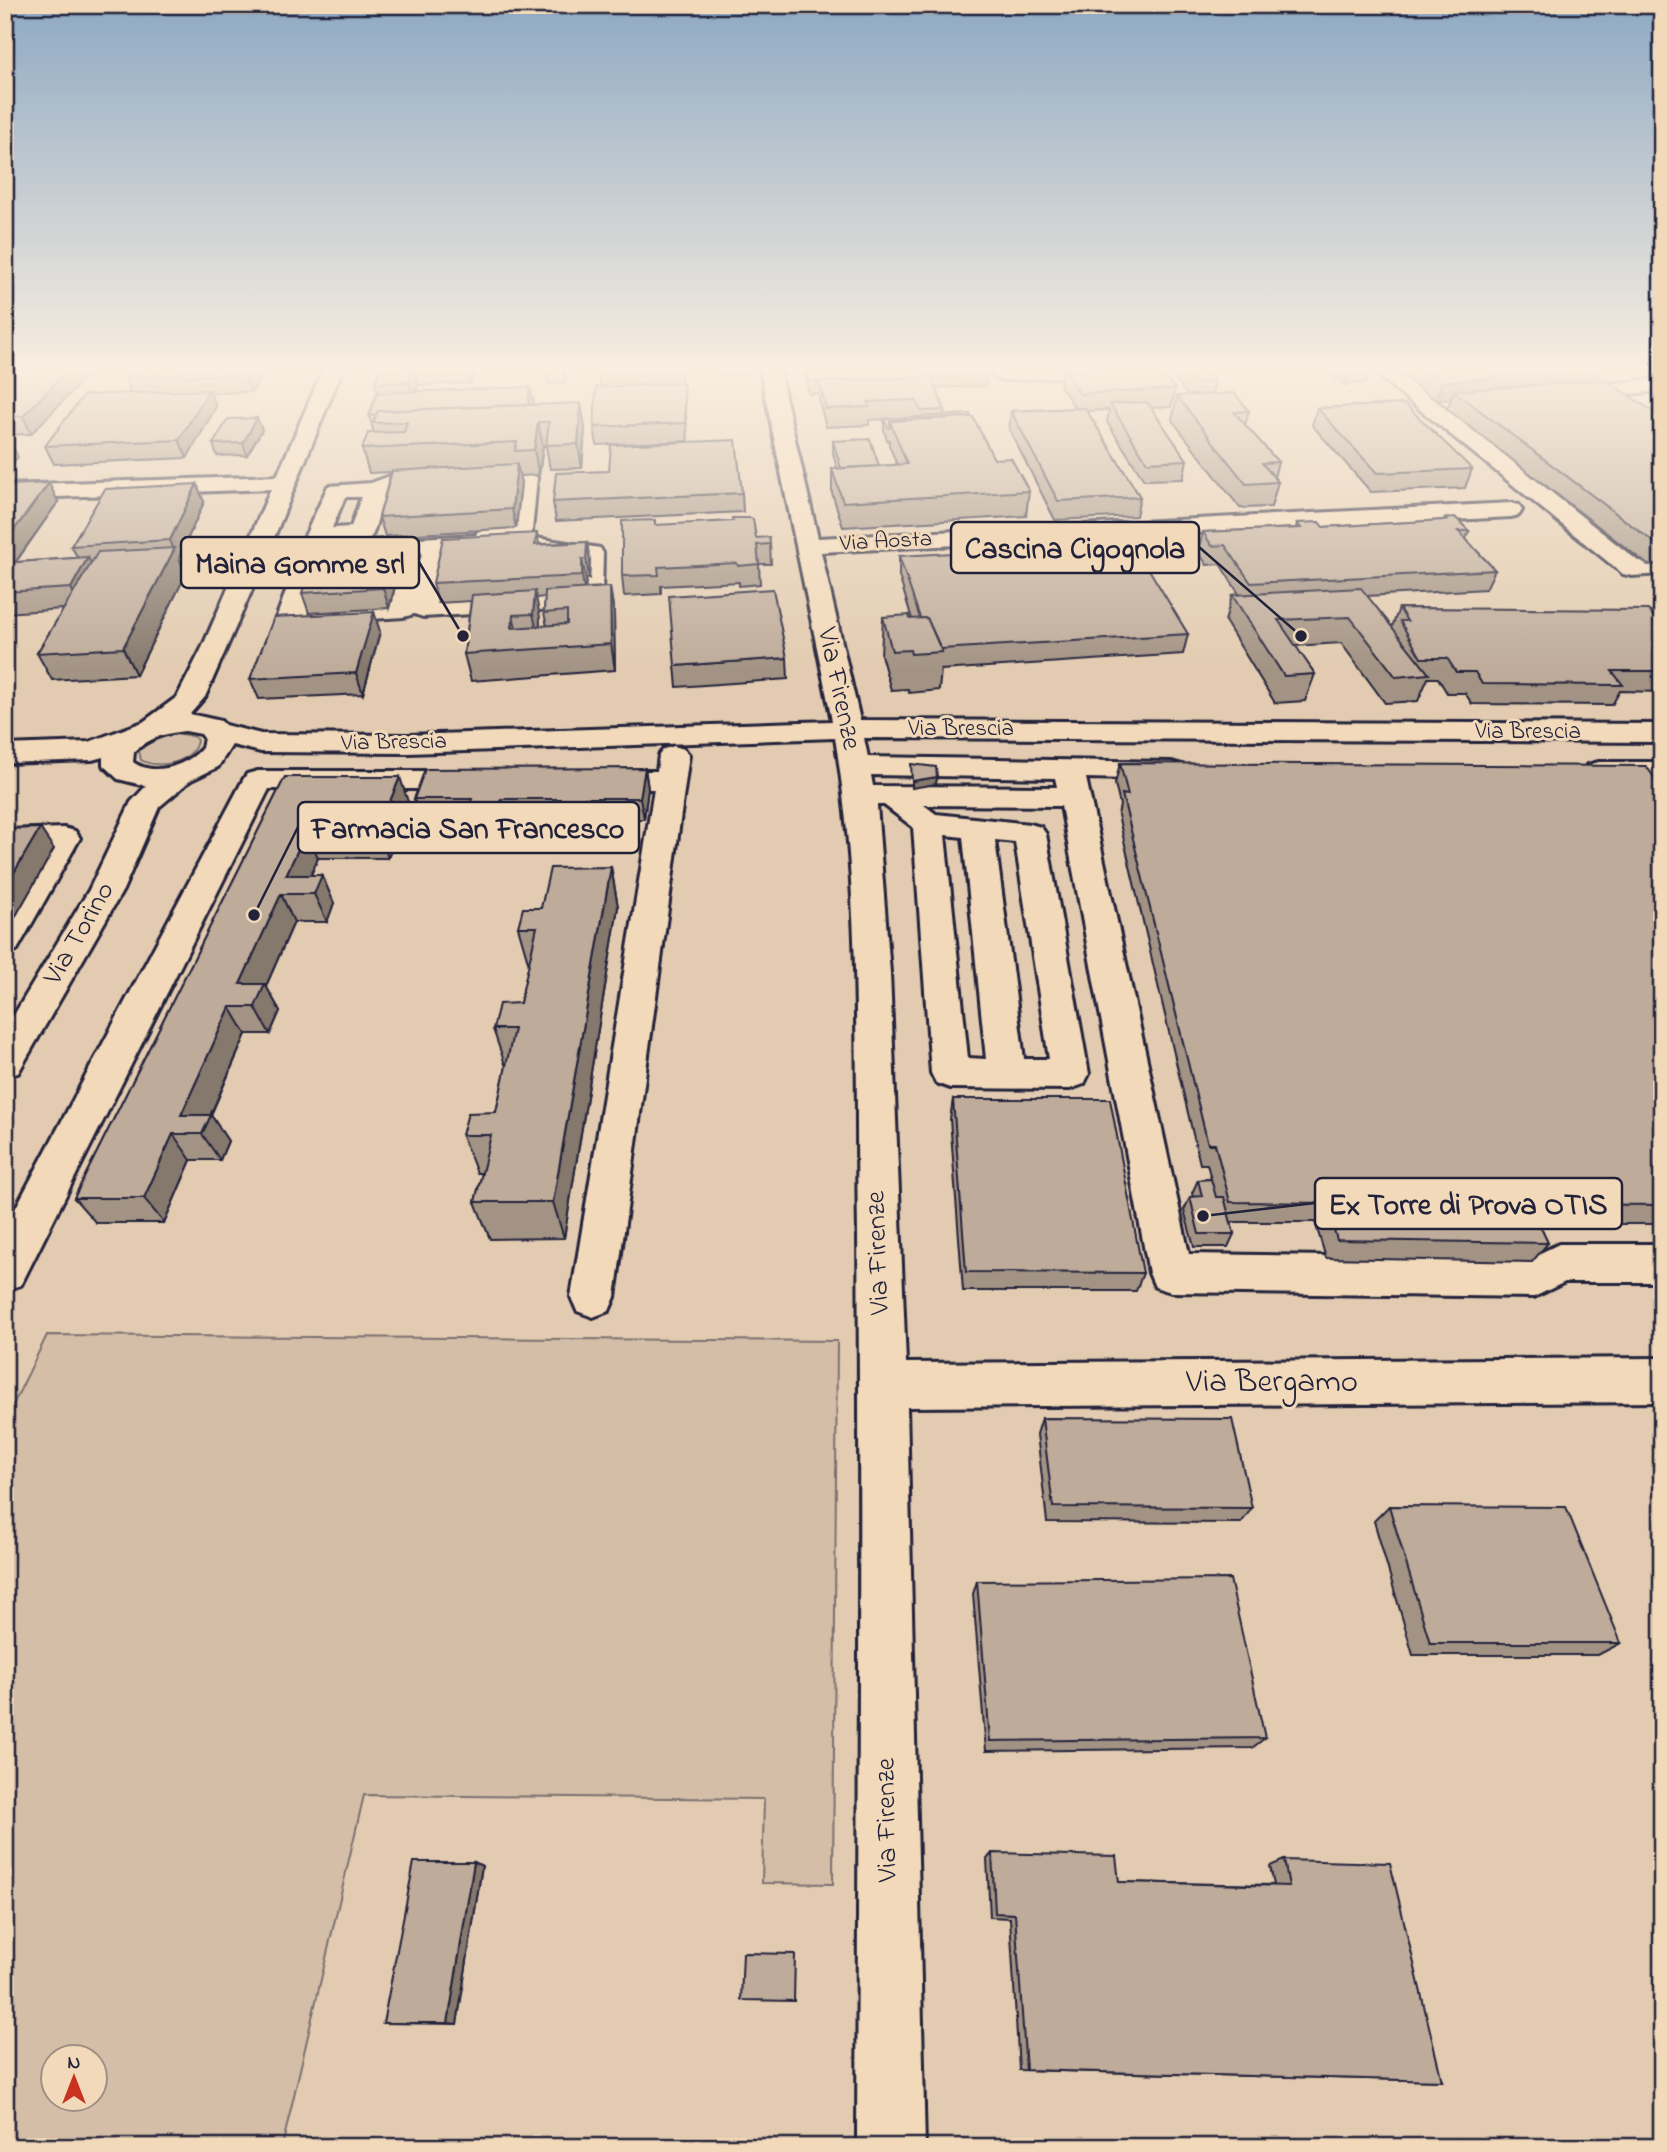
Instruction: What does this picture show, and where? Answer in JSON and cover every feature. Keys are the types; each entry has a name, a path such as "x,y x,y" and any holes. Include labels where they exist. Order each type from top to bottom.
{"street":[{"path":"193,767 219,743 203,719 215,649 290,470"},
{"name":"Via Firenze","path":"791,470 848,729 869,786 883,1385 891,2147"},
{"path":"1510,470 1632,569 1662,567"},
{"path":"526,478 520,532 368,540 361,534 317,536 336,491 375,490 390,484 526,478"},
{"path":"5,492 285,482"},
{"path":"361,534 375,490"},
{"name":"Via Aosta","path":"807,546 1511,510"},
{"path":"268,521 323,520"},
{"path":"299,556 436,544 509,541 591,553 589,599 422,609 436,544"},
{"path":"254,553 299,556 414,554 404,609 290,616 299,556"},
{"path":"5,754 92,751 144,732 203,719"},
{"name":"Via Brescia","path":"203,719 261,743"},
{"name":"Via Brescia","path":"193,767 261,743 408,744 848,729 1662,733"},
{"name":"Via Torino","path":"5,1063 106,890 132,781 118,754 144,732"},
{"path":"593,1297 677,734"},
{"path":"288,780 304,743"},
{"path":"92,751 132,781"},
{"path":"869,786 917,765 1071,784"},
{"name":"Via Torino","path":"132,781 193,767"},
{"path":"869,786 1071,784 1193,771"},
{"path":"1565,771 1662,772"},
{"path":"5,1271 258,780 506,780"},
{"path":"561,780 670,780"},
{"path":"1071,784 1171,1273 1534,1278 1559,1263 1662,1263"},
{"path":"869,786 928,822 1030,834 1070,1074 950,1073 928,822"},
{"path":"978,828 1007,1073"},
{"path":"5,839 64,838 5,941"},
{"name":"Via Bergamo","path":"883,1385 1662,1380"}],"shaded area":[{"path":"5,470 1662,470 1662,2147 282,2147 364,1795 765,1799 837,1342 5,1421"},
{"path":"174,732 195,737 197,741 189,755 165,764 141,760 139,751 146,743"},
{"path":"47,1335 837,1341 833,1884 762,1883 764,1799 364,1795 282,2147 5,2147 5,1421"}],"building":[{"path":"516,470 512,509 379,517 392,471"},
{"path":"739,470 742,493 553,502 556,473"},
{"path":"832,470 1018,470 1029,491 843,502"},
{"path":"1042,470 1124,470 1140,497 1058,501"},
{"path":"1235,470 1268,470 1278,482 1246,484"},
{"path":"1375,470 1438,470 1377,473"},
{"path":"1559,470 1662,470 1662,546"},
{"path":"49,483 5,542 5,494 12,485"},
{"path":"197,484 170,540 71,546 105,489"},
{"path":"1455,517 1469,531 1458,531 1495,570 1251,583 1225,545 1212,546 1203,532 1301,528 1297,523 1319,522 1323,527 1447,520 1445,518"},
{"path":"732,518 753,519 756,538 769,537 770,544 757,545 759,564 658,567 659,575 622,576 622,521 655,520 655,525 733,521"},
{"path":"537,533 535,545 587,542 586,559 582,559 582,576 433,583 443,538"},
{"path":"396,541 383,588 302,593 319,545"},
{"path":"1133,543 1188,634 941,649 927,618 920,618 899,556"},
{"path":"175,548 123,648 37,653 98,552"},
{"path":"88,557 71,588 5,592 5,563"},
{"path":"610,587 611,644 464,654 472,595 535,591 533,614 513,615 512,628 567,624 567,611 544,613 545,591"},
{"path":"1361,588 1429,674 1396,677 1350,617 1278,620 1315,674 1284,676 1232,595"},
{"path":"773,589 787,658 675,666 669,596"},
{"path":"1399,608 1648,610 1662,626 1662,671 1612,671 1623,685 1482,684 1475,672 1456,672 1447,658 1421,658 1400,621 1407,621"},
{"path":"374,612 356,673 250,679 274,617"},
{"path":"1650,612 1662,612 1662,626"},
{"path":"909,615 910,619 927,618 942,652 911,654 910,650 892,651 883,617"},
{"path":"1120,763 1646,766 1662,788 1662,1205 1530,1204 1548,1243 1337,1240 1326,1203 1230,1202 1215,1144 1208,1144 1122,794 1128,795"},
{"path":"911,764 936,767 937,777 912,781"},
{"path":"645,768 640,798 585,798 583,807 558,807 560,799 501,799 498,809 469,809 472,799 414,799 425,769"},
{"path":"285,777 400,777 378,830 307,830 286,875 322,875 314,894 281,894 240,984 265,984 255,1007 230,1007 181,1115 211,1115 202,1134 173,1134 144,1198 74,1198"},
{"path":"40,828 5,888 5,829"},
{"path":"611,867 553,1202 475,1202 491,1135 462,1135 468,1113 496,1112 514,1029 493,1029 499,1004 520,1003 537,927 518,927 523,908 541,908 550,868"},
{"path":"953,1099 1110,1099 1143,1273 966,1272"},
{"path":"1211,1179 1216,1197 1224,1197 1234,1234 1199,1234 1190,1197 1202,1196 1198,1180"},
{"path":"1042,1418 1232,1419 1252,1508 1053,1507"},
{"path":"1389,1506 1566,1507 1621,1643 1430,1643"},
{"path":"1230,1579 1265,1738 990,1741 977,1581"},
{"path":"992,1853 1116,1856 1119,1882 1289,1886 1284,1860 1390,1863 1442,2081 1026,2070 1015,1914 995,1913"},
{"path":"414,1862 474,1862 448,2023 383,2023"},
{"path":"743,1953 795,1954 794,2001 741,2000"}],"place":[{"name":"Maina Gomme srl","path":"463,636"},
{"name":"Cascina Cigognola","path":"1301,636"},
{"name":"Farmacia San Francesco","path":"254,915"},
{"name":"Ex Torre di Prova OTIS","path":"1203,1216"}]}
